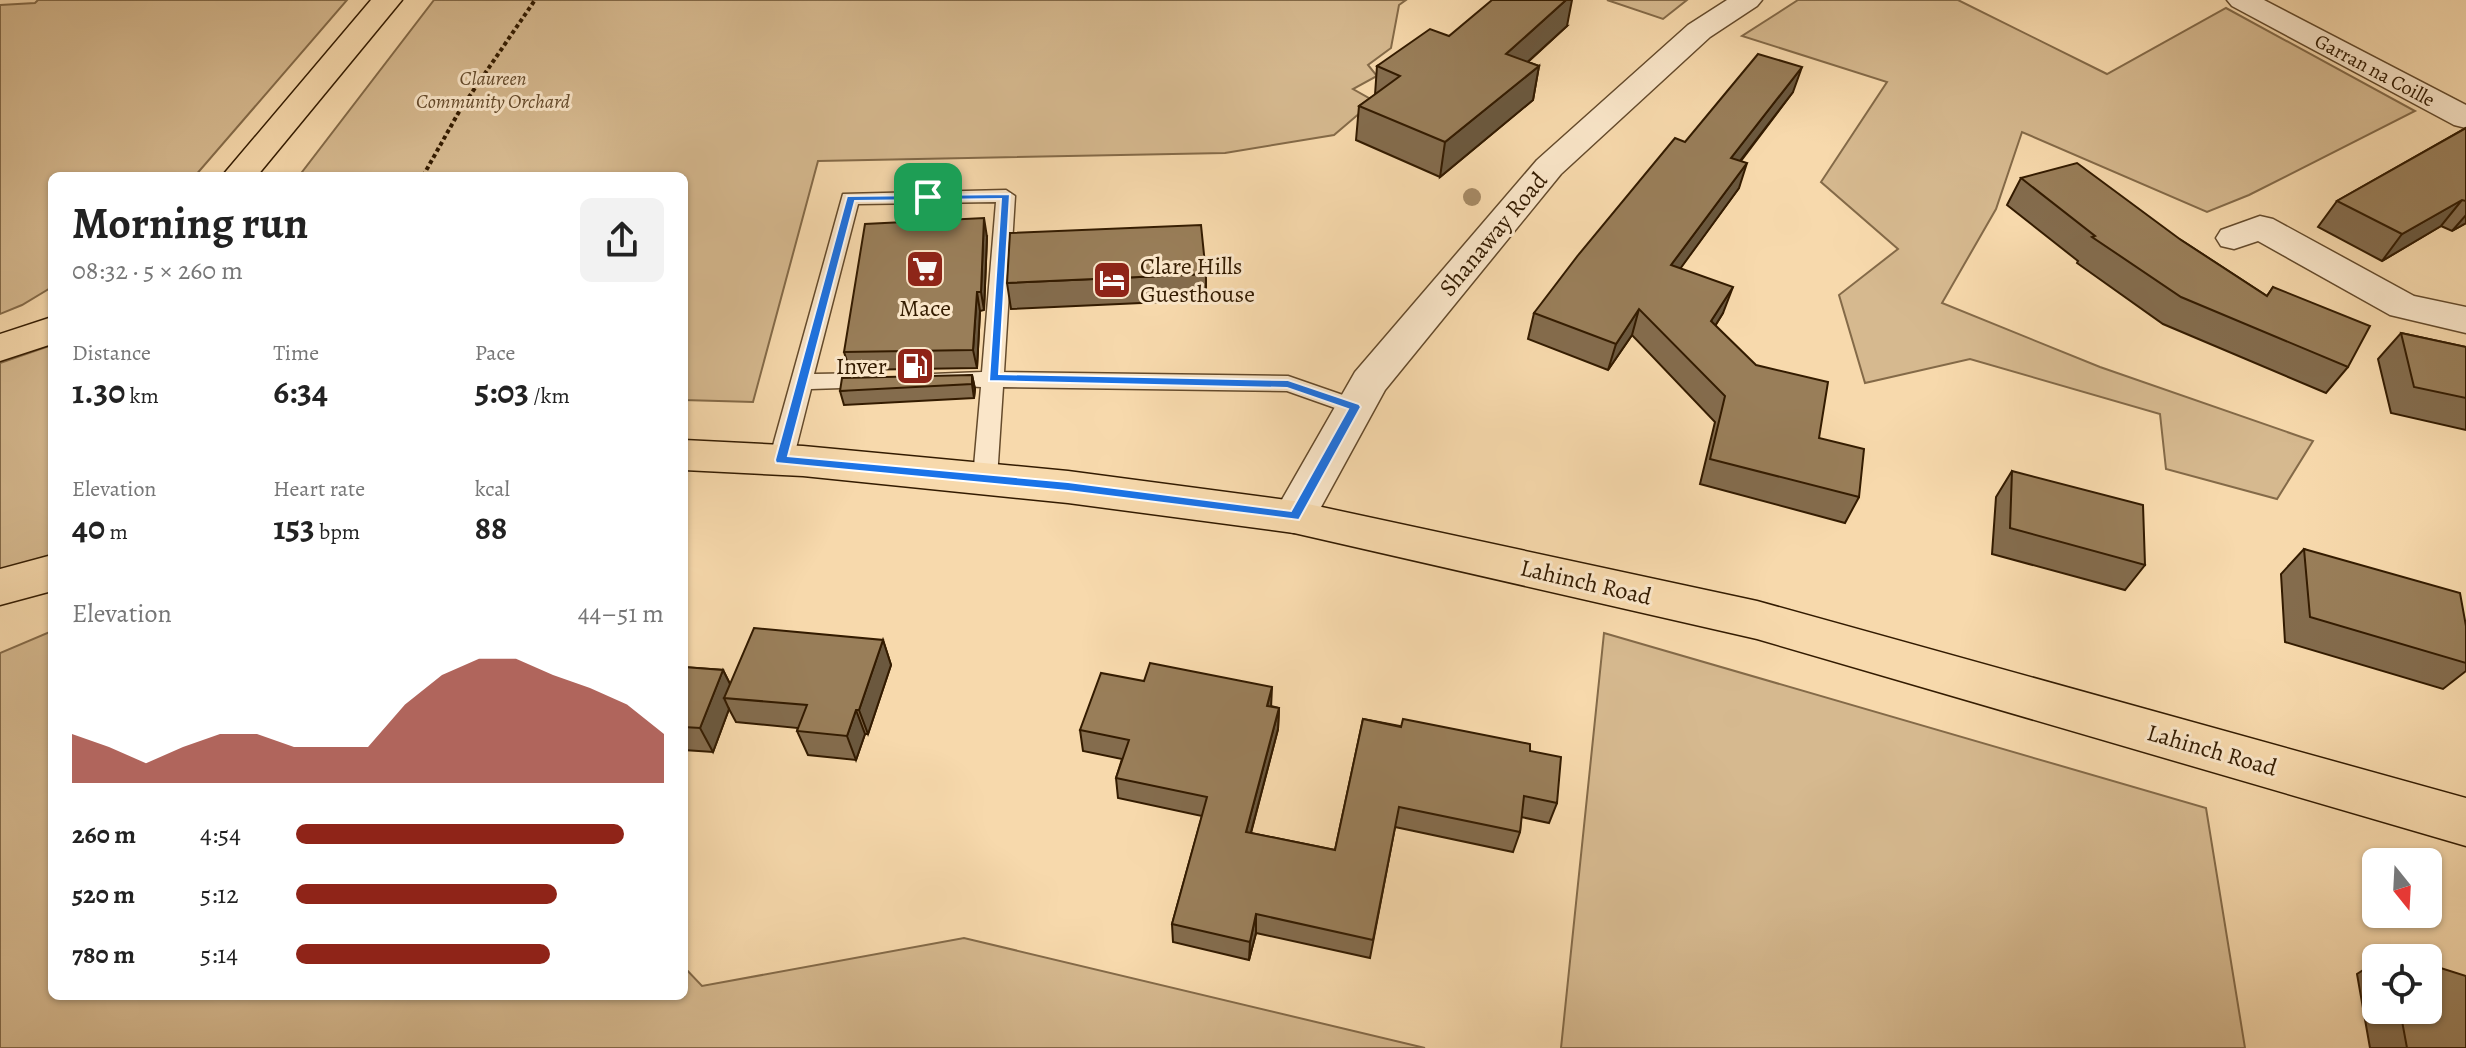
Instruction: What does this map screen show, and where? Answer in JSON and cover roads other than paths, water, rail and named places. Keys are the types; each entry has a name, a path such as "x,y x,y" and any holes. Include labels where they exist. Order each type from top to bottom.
{"main road":[{"path":"242,172 387,0"},
{"path":"0,348 48,331"},
{"name":"Lahinch Road","path":"688,455 985,478 1294,517 1757,620 2466,822"},
{"path":"0,587 48,574"}],"street":[{"name":"Shanaway Road","path":"1294,517 1369,382 1549,167 1699,31 1747,0"},
{"name":"Garran na Coille","path":"2242,0 2466,118"},
{"path":"2234,238 2260,227 2403,306 2466,320"}],"lane":[{"path":"781,460 850,198 1006,196 985,478"},
{"path":"802,382 993,378 1288,384 1355,407"}],"place":[{"name":"Mace","path":"925,269"},
{"name":"Clare Hills Guesthouse","path":"1112,280"},
{"name":"Inver","path":"915,366"}],"park label":[{"name":"Claureen Community Orchard","path":"493,90"}]}
